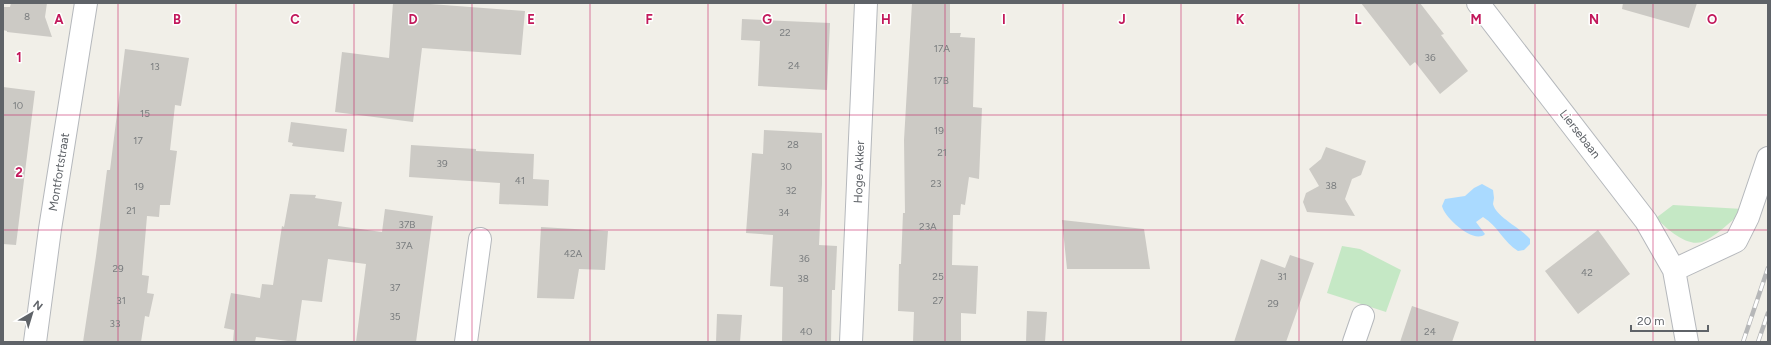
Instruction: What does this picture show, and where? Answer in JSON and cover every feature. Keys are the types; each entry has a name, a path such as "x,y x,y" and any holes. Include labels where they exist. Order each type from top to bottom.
{"street":[{"name":"Montfortstraat","path":"35,342 50,229 86,3"},
{"name":"Hoge Akker","path":"852,342 866,3"},
{"name":"Liersebaan","path":"1478,3 1626,192 1646,221 1674,270 1687,342"},
{"path":"1674,270 1736,241 1748,216 1768,158"},
{"path":"466,342 480,240"},
{"path":"1354,342 1362,316"}],"green space":[{"path":"1673,205 1743,209 1740,214 1717,233 1707,240 1696,243 1689,242 1677,236 1656,218"},
{"path":"1342,246 1360,249 1401,270 1386,312 1327,293"}],"water":[{"path":"1482,184 1493,190 1493,204 1495,209 1530,239 1530,244 1524,250 1518,251 1513,248 1493,225 1483,217 1476,222 1485,234 1474,236 1467,233 1454,223 1444,211 1442,206 1445,199 1465,196 1474,188"}],"building":[{"path":"11,3 47,3 45,17 52,37 7,32 3,30 3,7 10,7"},
{"path":"393,3 417,3 525,11 521,55 422,48 413,122 335,112 342,52 389,58"},
{"path":"912,3 950,3 950,33 961,33 960,37 975,38 973,107 982,108 979,179 969,177 965,205 961,204 960,215 953,215 952,265 978,266 976,314 961,313 961,342 913,342 914,312 898,311 899,264 901,264 903,213 905,213 904,140"},
{"path":"1361,3 1420,3 1444,34 1441,35 1468,71 1440,94 1415,62 1410,66"},
{"path":"1623,3 1697,3 1689,28 1622,9"},
{"path":"742,19 830,23 827,90 758,86 760,41 741,40"},
{"path":"125,49 189,58 181,106 175,105 170,150 177,151 170,205 160,205 159,217 147,216 142,275 149,276 147,293 154,294 149,317 145,316 141,342 83,342 107,170 110,170"},
{"path":"3,87 35,91 16,245 3,244"},
{"path":"291,122 347,129 344,152 292,146 293,143 288,142"},
{"path":"764,130 822,133 822,184 819,245 837,246 835,290 832,290 831,342 782,342 783,287 770,286 773,235 746,233 752,153 763,154"},
{"path":"411,145 476,149 476,151 534,154 533,179 549,180 548,206 499,204 500,183 409,177"},
{"path":"1326,147 1366,161 1361,175 1352,179 1345,199 1355,216 1307,212 1303,202 1306,193 1319,186 1309,169 1321,159"},
{"path":"290,194 316,195 315,198 342,202 338,226 382,232 385,209 433,216 416,342 356,342 366,264 328,259 322,302 302,300 296,342 256,337 255,342 233,342 234,330 224,328 231,293 260,298 262,284 273,285 282,226 284,227"},
{"path":"1062,220 1144,229 1150,269 1067,269"},
{"path":"541,227 608,231 605,270 579,269 574,299 537,298"},
{"path":"1598,230 1630,274 1578,314 1545,271"},
{"path":"1290,255 1314,263 1286,342 1234,342 1261,259 1285,268"},
{"path":"1412,306 1459,322 1452,342 1400,342"},
{"path":"1027,311 1047,312 1045,342 1026,342"},
{"path":"717,314 742,315 740,342 716,342"}],"railway":[{"path":"1743,342 1768,268"},
{"path":"1758,342 1768,313"}]}
